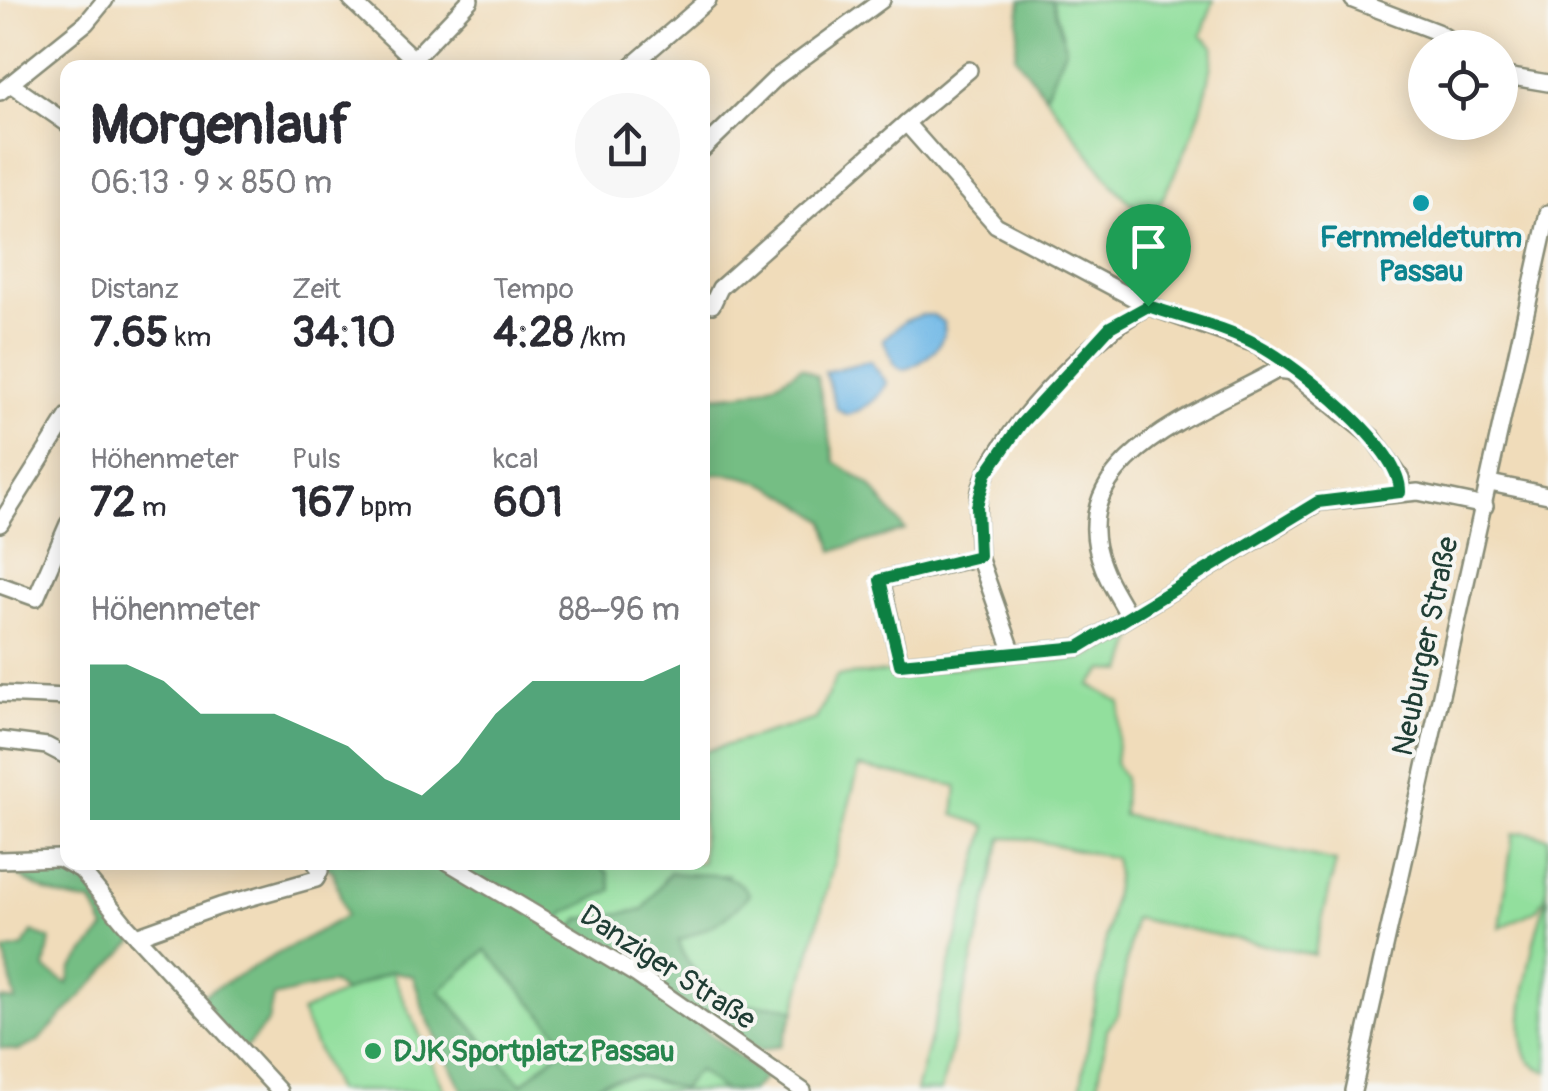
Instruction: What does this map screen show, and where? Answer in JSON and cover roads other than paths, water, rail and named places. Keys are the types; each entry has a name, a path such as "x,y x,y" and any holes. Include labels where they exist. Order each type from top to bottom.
{"street":[{"path":"60,119 6,89 86,23 105,0"},
{"path":"351,0 409,60"},
{"path":"418,60 470,0"},
{"path":"638,60 708,0"},
{"path":"710,142 778,76 882,0"},
{"path":"1354,0 1432,30"},
{"path":"712,305 720,288 970,70"},
{"path":"1518,78 1548,84"},
{"path":"906,123 996,225 1148,306 1258,344 1372,438 1401,478 1400,492"},
{"name":"Neuburger Straße","path":"1353,1091 1548,212"},
{"path":"1013,653 979,556 977,506 986,474 1021,424 1110,327 1148,306"},
{"path":"1128,615 1102,566 1095,529 1100,492 1115,467 1159,436 1278,370 1294,372"},
{"path":"0,524 60,429"},
{"path":"1490,483 1548,495"},
{"path":"979,556 880,580 900,664 1079,647 1318,502 1400,492 1484,506"},
{"path":"0,585 36,598 60,542"},
{"path":"0,694 60,696"},
{"path":"0,740 47,746 60,753"},
{"path":"0,860 60,852"},
{"path":"82,870 136,936 279,1091"},
{"path":"136,936 220,906 316,879 320,870"},
{"name":"Danziger Straße","path":"461,870 637,975 803,1091"}],"water":[{"path":"933,315 944,322 942,339 926,358 903,370 895,365 883,339 905,321"},
{"path":"870,361 887,383 870,403 847,415 837,409 825,372"}],"place":[{"name":"Fernmeldeturm Passau","path":"1421,203"},
{"name":"DJK Sportplatz Passau","path":"373,1051"}]}
